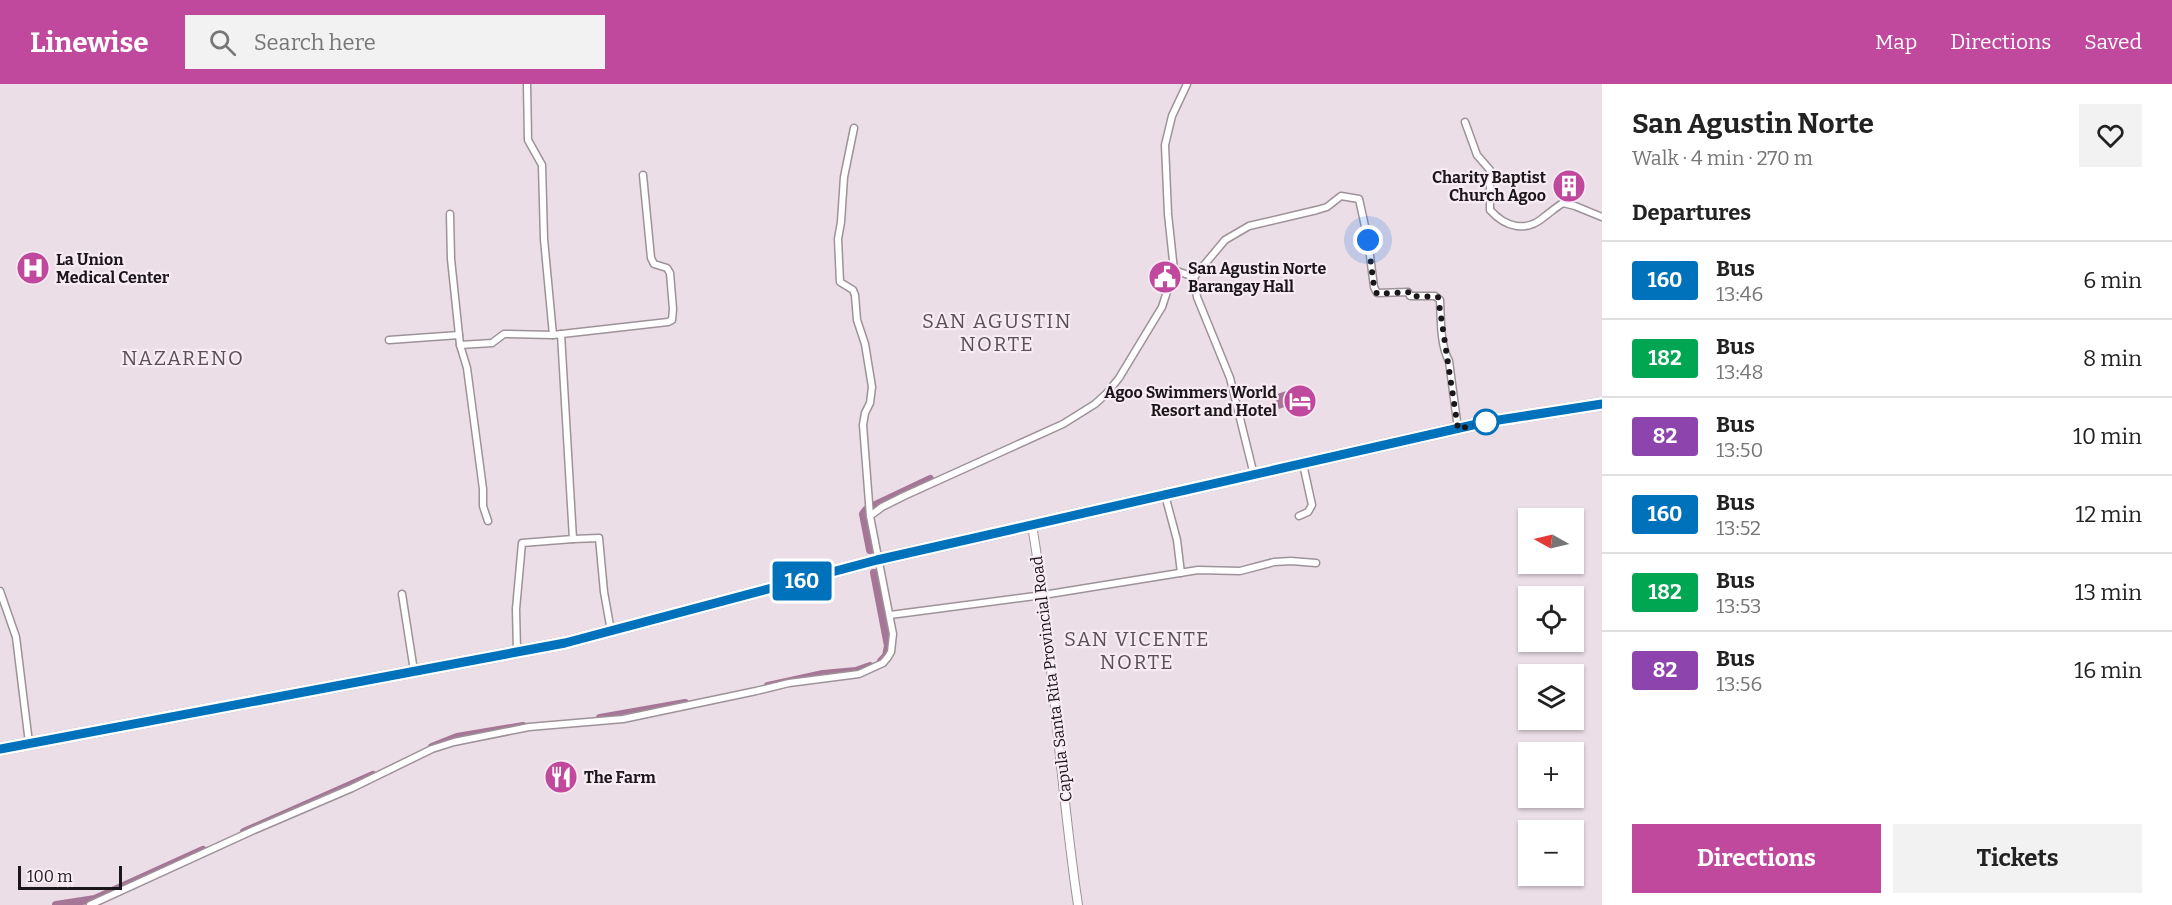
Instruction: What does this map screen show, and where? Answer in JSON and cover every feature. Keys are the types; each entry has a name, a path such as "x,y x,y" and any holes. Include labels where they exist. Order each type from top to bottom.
{"highway":[{"path":"0,749 517,652 611,631 877,560 1458,429 1519,416 1602,404"}],"street":[{"path":"527,84 528,140 542,165 544,239 553,335"},
{"path":"870,516 904,496 1063,424 1095,404 1119,378 1162,307 1174,270 1168,214 1165,145 1172,116 1187,84"},
{"path":"1466,122 1477,155 1490,170 1490,210 1504,223 1520,226 1533,225 1563,203 1602,218"},
{"path":"90,905 352,788 432,749 454,742 529,728 623,719 789,682 859,674 883,663 888,657 892,644 890,615 877,560 870,516 863,424 870,404 872,387 865,344 857,320 855,295 853,290 840,282 838,239 844,177 854,128"},
{"path":"460,345 492,343 504,334 553,335 672,320 670,273 667,268 654,264 651,258 643,175"},
{"path":"1254,475 1230,378 1197,297 1194,277 1225,240 1249,226 1327,207 1341,196 1355,197 1361,202 1377,294 1408,292 1410,296 1435,296 1440,300 1442,328 1458,429"},
{"path":"450,214 451,259 460,345 467,368 483,489 483,506 488,522"},
{"path":"1174,270 1194,277"},
{"path":"561,334 573,539"},
{"path":"389,340 459,336"},
{"path":"1299,516 1308,512 1312,505 1303,464"},
{"path":"1165,495 1177,540 1181,573"},
{"name":"Capula Santa Rita Provincial Road","path":"1032,525 1043,595 1058,746 1078,905"},
{"path":"517,652 516,609 522,543 599,538 604,592 611,631"},
{"path":"890,615 1043,595 1198,570 1240,571 1274,562 1316,563"},
{"path":"0,591 16,637 29,743"},
{"path":"402,594 414,671"}],"shaded area":[{"path":"1299,387 1304,400 1279,409 1274,395"}],"waterway":[{"path":"873,506 930,479"},
{"path":"866,510 863,514 870,550"},
{"path":"874,573 888,646 886,656 881,661"},
{"path":"768,686 823,674 856,671 870,666"},
{"path":"600,718 685,703"},
{"path":"432,747 457,737 523,726"},
{"path":"244,832 373,775"},
{"path":"56,905 95,899 203,850"}],"bus line":[{"name":"160","path":"0,749 565,643 877,560 1486,422 1602,404"}],"place":[{"name":"Charity Baptist Church Agoo","path":"1569,186"},
{"name":"La Union Medical Center","path":"33,268"},
{"name":"San Agustin Norte Barangay Hall","path":"1165,277"},
{"name":"Agoo Swimmers World Resort and Hotel","path":"1300,401"},
{"name":"The Farm","path":"561,777"}],"district":[{"name":"SAN AGUSTIN NORTE","path":"997,332"},
{"name":"NAZARENO","path":"183,358"},
{"name":"SAN VICENTE NORTE","path":"1137,650"}],"route":[{"path":"1368,240 1374,287 1377,294 1408,292 1410,296 1435,296 1440,300 1442,328 1458,429 1486,422"}]}
